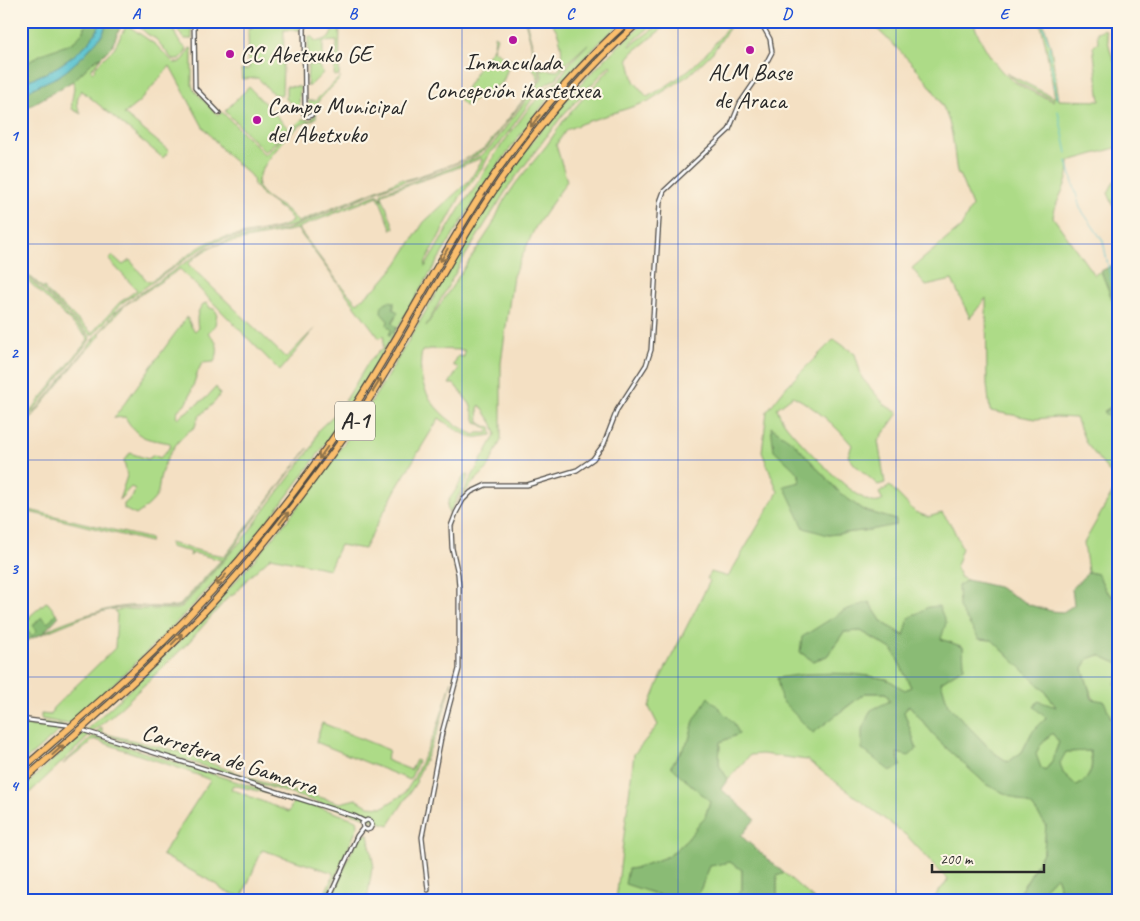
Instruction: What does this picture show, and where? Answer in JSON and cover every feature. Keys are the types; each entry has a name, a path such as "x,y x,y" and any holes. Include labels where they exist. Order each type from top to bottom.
{"highway":[{"name":"A-1","path":"21,770 163,643 220,582 266,528 302,482 347,418 480,196 509,154 547,105 576,72 628,21"},
{"name":"A-1","path":"21,783 169,648 215,600 271,534 306,490 353,424 459,246 517,157 572,90 610,49 640,21"}],"street":[{"path":"194,21 195,88 219,113"},
{"path":"304,21 305,108"},
{"path":"428,890 422,837 442,733 458,677 461,588 452,548 451,526 463,500 470,492 486,484 527,485 577,470 593,459 604,444 617,410 646,365 651,350 660,202 664,191 729,130 740,103 762,71 772,52 770,39 760,21"},
{"path":"21,719 68,725"},
{"name":"Carretera de Gamarra","path":"85,731 354,816 364,821"},
{"path":"328,900 357,836 363,828 362,823 370,821 372,825 370,829 363,828"}],"green space":[{"path":"21,21 101,21 21,89"},
{"path":"87,21 101,21 90,41 57,67 24,81 21,89 21,64 69,44 80,36"},
{"path":"107,21 123,21 112,46 73,81 21,111 21,97 35,87 66,71 103,34"},
{"path":"129,21 173,21 177,37 187,49 185,54 173,60 156,39 147,34 134,22"},
{"path":"176,21 186,21 187,27 192,27 192,39 185,39 179,33"},
{"path":"200,21 300,21 300,30 284,30 282,95 273,94 258,78 242,79 241,70 249,69 248,29 253,27 198,24"},
{"path":"334,21 340,21 339,75 334,76 337,41 323,42 323,57 320,57 318,62 308,62 308,37 313,37 315,41 329,38 334,28"},
{"path":"525,21 540,76 539,80 531,64 510,62 503,82 465,106 459,100 478,69 477,64 493,48 494,35 497,37 493,50 512,60 521,62 533,60"},
{"path":"550,21 623,21 578,65 538,112 501,161 467,213 338,425 310,466 249,543 183,616 76,718 68,724 41,719 41,714 51,715 53,708 115,648 117,614 114,611 125,609 181,608 243,539 313,446 318,430 334,415 349,395 369,361 380,350 383,350 384,335 380,339 297,229 216,245 198,255 188,264 286,358 315,328 280,371 180,269 125,305 21,431 21,429 116,312 132,299 207,248 230,240 288,229 375,195 379,195 382,200 381,194 382,192 446,170 482,155 493,144 541,80 540,69 557,71 560,69 561,43","holes":["589,43 569,64 558,81 547,88 529,108 498,150 460,208 425,267 426,261 460,197 483,167 490,153 499,145 536,94 547,83 556,79 567,63","481,158 482,160 470,180 424,222 397,264 380,284 357,303 338,282 298,228 378,196 392,230 394,227 382,196 384,193"]},
{"path":"646,21 657,21 630,46 664,21 672,21 628,58 634,81 647,97 684,74 714,45 731,21 734,21 713,52 689,75 647,102 566,130 556,145 567,181 535,228 513,276 501,363 501,440 488,468 469,487 456,505 496,434 493,424 480,405 478,408 479,422 491,427 492,435 472,438 439,418 396,489 364,549 340,545 329,569 271,557 232,596 230,595 189,642 114,714 97,728 91,731 86,730 191,629 287,521 345,442 370,404 485,211 536,137 588,76","holes":["610,65 611,67 564,120 547,145 516,183 502,204 492,226 426,326 462,261 509,186 562,116","430,349 464,350 464,357 458,356 453,365 459,368 449,384 454,384 470,404 476,422 488,429 488,433 478,433 475,435 462,428 450,421 432,402 422,379 421,365 422,351"]},
{"path":"868,21 973,21 987,51 997,66 1008,77 1018,84 1053,101 1019,83 1006,73 1055,98 1040,21 1043,21 1051,48 1059,100 1100,101 1093,46 1098,42 1097,32 1105,29 1111,53 1119,72 1119,147 1069,161 1069,170 1065,184 1053,217 1094,275 1101,271 1119,317 1119,402 1103,412 1119,428 1119,585 1114,597 1106,591 1098,574 1088,572 1084,543 1118,483 1086,443 1076,418 1036,419 990,411 987,384 986,298 970,318 952,280 926,286 912,268 961,227 972,206 957,172 952,134 944,108 936,94 915,67"},
{"path":"127,25 156,45 174,63 182,61 190,48 192,49 192,85 194,90 218,115 222,112 265,155 302,119 310,120 313,117 315,112 307,101 315,101 341,78 320,99 317,104 316,118 299,126 287,138 265,165 260,175 259,189 268,198 287,210 298,222 401,179 406,180 437,170 477,153 486,147 539,80 488,147 477,155 428,174 390,186 292,226 212,243 122,303 93,335 90,335 21,269 43,288 45,287 45,290 92,333 119,303 137,290 109,260 113,256 123,265 130,260 148,282 197,249 217,239 268,230 292,221 287,213 263,196 254,185 253,179 249,174 226,154 203,127 170,66 139,102 124,114 169,151 163,158 81,90 77,102 81,114 72,109 73,81 96,59 101,57 91,70 93,72 97,65 114,48"},
{"path":"308,65 318,65 323,73 310,86 307,86"},
{"path":"286,86 300,87 299,110 286,99"},
{"name":"Campo Municipal del Abetxuko","path":"249,87 289,129 265,152 225,111"},
{"path":"1114,181 1119,182 1119,219 1108,193"},
{"path":"1119,262 1119,317 1101,271"},
{"path":"21,271 90,337 89,341 21,426 21,423 88,340 21,274"},
{"path":"389,301 394,302 393,309 398,312 392,323 397,328 391,335 389,335 391,330 387,325 388,321 381,313 383,305"},
{"path":"207,303 217,313 215,325 208,333 216,343 217,354 214,362 202,363 188,401 178,410 176,416 178,418 207,397 216,387 220,394 213,404 202,413 195,427 177,443 162,471 156,497 136,515 124,509 124,504 133,496 135,489 131,487 119,500 127,476 124,460 130,453 148,459 154,455 160,458 171,446 170,443 143,437 134,430 125,417 114,418 187,317 195,331 198,328 198,312 203,304"},
{"path":"834,339 855,354 862,378 885,405 898,413 878,441 885,483 878,485 855,465 848,456 852,445 810,406 793,396 777,408 782,419 802,444 825,467 860,496 871,502 880,502 883,500 879,493 890,486 915,512 928,517 942,513 951,524 962,548 956,566 960,577 967,580 958,586 979,639 992,640 1045,691 1057,708 1032,732 1022,752 1008,762 993,752 948,705 941,682 964,667 963,647 941,639 905,636 882,622 869,602 800,652 813,661 827,656 844,632 861,631 893,650 911,687 905,691 887,679 856,675 802,674 842,711 865,693 886,693 890,701 897,753 917,749 904,712 909,705 940,742 987,785 1032,806 1046,825 1044,851 1014,900 932,900 948,880 907,836 807,760 762,754 750,755 728,779 719,765 720,742 739,734 694,721 689,740 671,766 710,801 705,817 687,840 669,856 628,869 626,884 659,895 663,900 616,900 634,754 658,725 649,707 661,677 710,581 707,579 711,572 728,577 778,492 762,452 767,411 787,386","holes":["793,442 841,494 863,510 896,520 870,530 828,535 784,487 800,482"]},
{"path":"1119,402 1119,428 1103,412"},
{"path":"771,427 793,442 841,494 863,510 896,520 896,525 828,535 804,528 784,486 800,482 799,474 774,450"},
{"path":"308,448 230,552 182,605 178,607 165,607 180,605 221,560 194,553 190,556 191,552 170,547 169,543 225,556"},
{"path":"466,475 469,475 449,514 447,506 449,500"},
{"path":"21,508 151,539 150,542 21,510"},
{"path":"1088,572 1098,574 1106,591 1113,597 1119,585 1119,664 1099,655 1088,659 1083,669 1092,699 1104,701 1111,718 1119,719 1119,900 1057,900 1061,890 1056,876 1034,900 1014,900 1044,851 1046,825 1032,806 987,785 940,742 909,705 904,712 917,749 909,756 897,753 901,766 890,771 862,749 862,729 871,710 890,701 886,693 865,693 813,733 781,700 777,678 803,674 872,676 890,681 905,690 911,687 893,650 861,631 844,632 827,656 813,661 800,652 802,637 845,610 869,602 882,622 904,636 909,618 928,607 939,606 946,623 941,639 963,647 964,667 941,682 948,705 993,752 1008,762 1022,752 1032,732 1046,718 1034,707 1038,701 1056,707 1045,691 992,640 979,639 959,608 958,586 967,580 998,587 1030,605 1051,611 1063,612 1074,605 1072,589","holes":["1052,733 1059,742 1052,761 1045,771 1041,768 1036,754 1039,747","1090,751 1091,771 1086,779 1077,786 1063,773 1060,763 1066,752"]},
{"path":"46,602 56,613 51,621 32,636 23,625"},
{"path":"129,606 153,607 126,607 99,612 42,634 71,620 97,612"},
{"path":"56,613 59,616 42,634 21,643 21,623 30,618 23,625 32,636 37,631 33,626 37,621 42,617 48,623"},
{"path":"1099,655 1119,664 1115,683 1119,700 1119,719 1104,713 1099,707 1094,700 1085,676 1083,669 1088,659"},
{"path":"452,681 438,731 417,781 389,825 96,732 102,727 102,733 180,752 261,782 292,791 340,803 356,799 368,806 383,807 404,794 413,780 437,728"},
{"path":"708,697 734,723 739,734 720,742 719,765 728,779 721,789 755,819 741,836 784,873 777,876 777,900 733,900 742,890 742,870 730,862 710,866 696,900 663,900 659,895 625,884 628,869 669,856 687,840 705,817 710,801 671,766 689,740 694,721"},
{"path":"43,722 65,726 21,764 21,724 39,727"},
{"path":"322,723 389,750 386,760 411,770 416,760 418,761 410,780 316,742"},
{"path":"84,732 88,736 84,741 21,801 21,790"},
{"path":"1052,733 1059,742 1052,761 1045,771 1041,768 1035,754"},
{"path":"93,736 266,791 266,793 233,785 231,789 289,812 294,799 357,820 356,831 325,900 322,900 334,873 262,850 242,897 222,890 218,885 162,855 210,780 94,739 63,764"},
{"path":"1090,751 1090,771 1086,779 1077,786 1063,773 1059,763 1066,752"},
{"path":"368,834 374,868 372,868 367,900 330,900 357,839 361,835"},
{"path":"730,862 742,870 742,890 733,900 696,900 710,866"},
{"path":"784,873 815,900 777,900 777,876"},
{"path":"1056,876 1061,891 1057,900 1034,900"}],"water":[{"path":"101,21 107,21 103,34 84,55 57,77 35,87 21,97 24,81 45,73 69,59 90,41"}],"waterway":[{"path":"1041,21 1050,46 1049,52 1057,99"},
{"path":"1058,111 1067,153"},
{"path":"1067,161 1080,208 1103,241 1111,280 1119,296"}],"place":[{"name":"Inmaculada Concepción ikastetxea","path":"513,40"},
{"name":"ALM Base de Araca","path":"750,50"},
{"name":"CC Abetxuko GE","path":"230,54"},
{"name":"Campo Municipal del Abetxuko","path":"257,120"}]}
